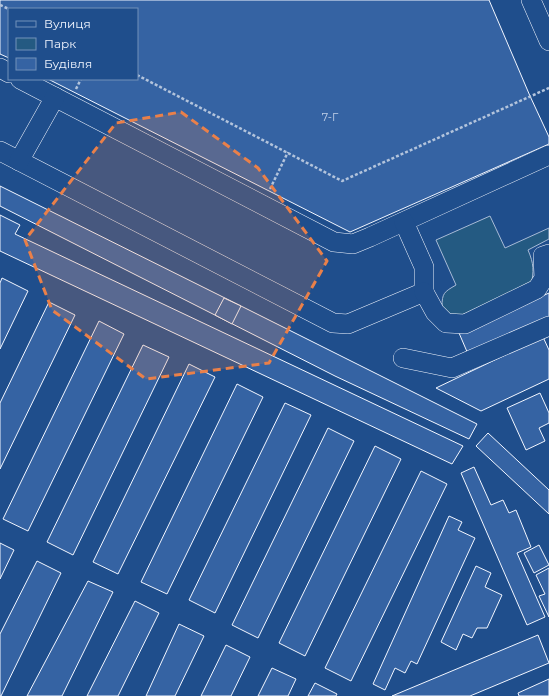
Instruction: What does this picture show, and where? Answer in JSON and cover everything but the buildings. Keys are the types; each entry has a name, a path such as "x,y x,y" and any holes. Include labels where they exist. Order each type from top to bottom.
{"lane":[{"path":"531,0 549,41"},
{"path":"22,80 262,206 334,242 352,244 370,237 549,155"},
{"path":"19,161 55,97"},
{"path":"0,151 333,323 348,324 424,292"},
{"path":"404,222 424,266 424,292 435,312 446,323 464,324 537,289 544,278 543,256 549,254"},
{"path":"403,358 452,368 549,326"}],"path":[{"path":"138,76 342,181 549,88"},
{"path":"262,206 288,152"}],"highlighted area":[{"path":"181,112 258,168 327,261 269,363 146,379 52,310 25,240 116,123"}],"green space":[{"path":"490,216 505,248 549,228 549,239 528,250 533,268 531,286 455,318 442,307 444,293 456,285 436,240"}]}
